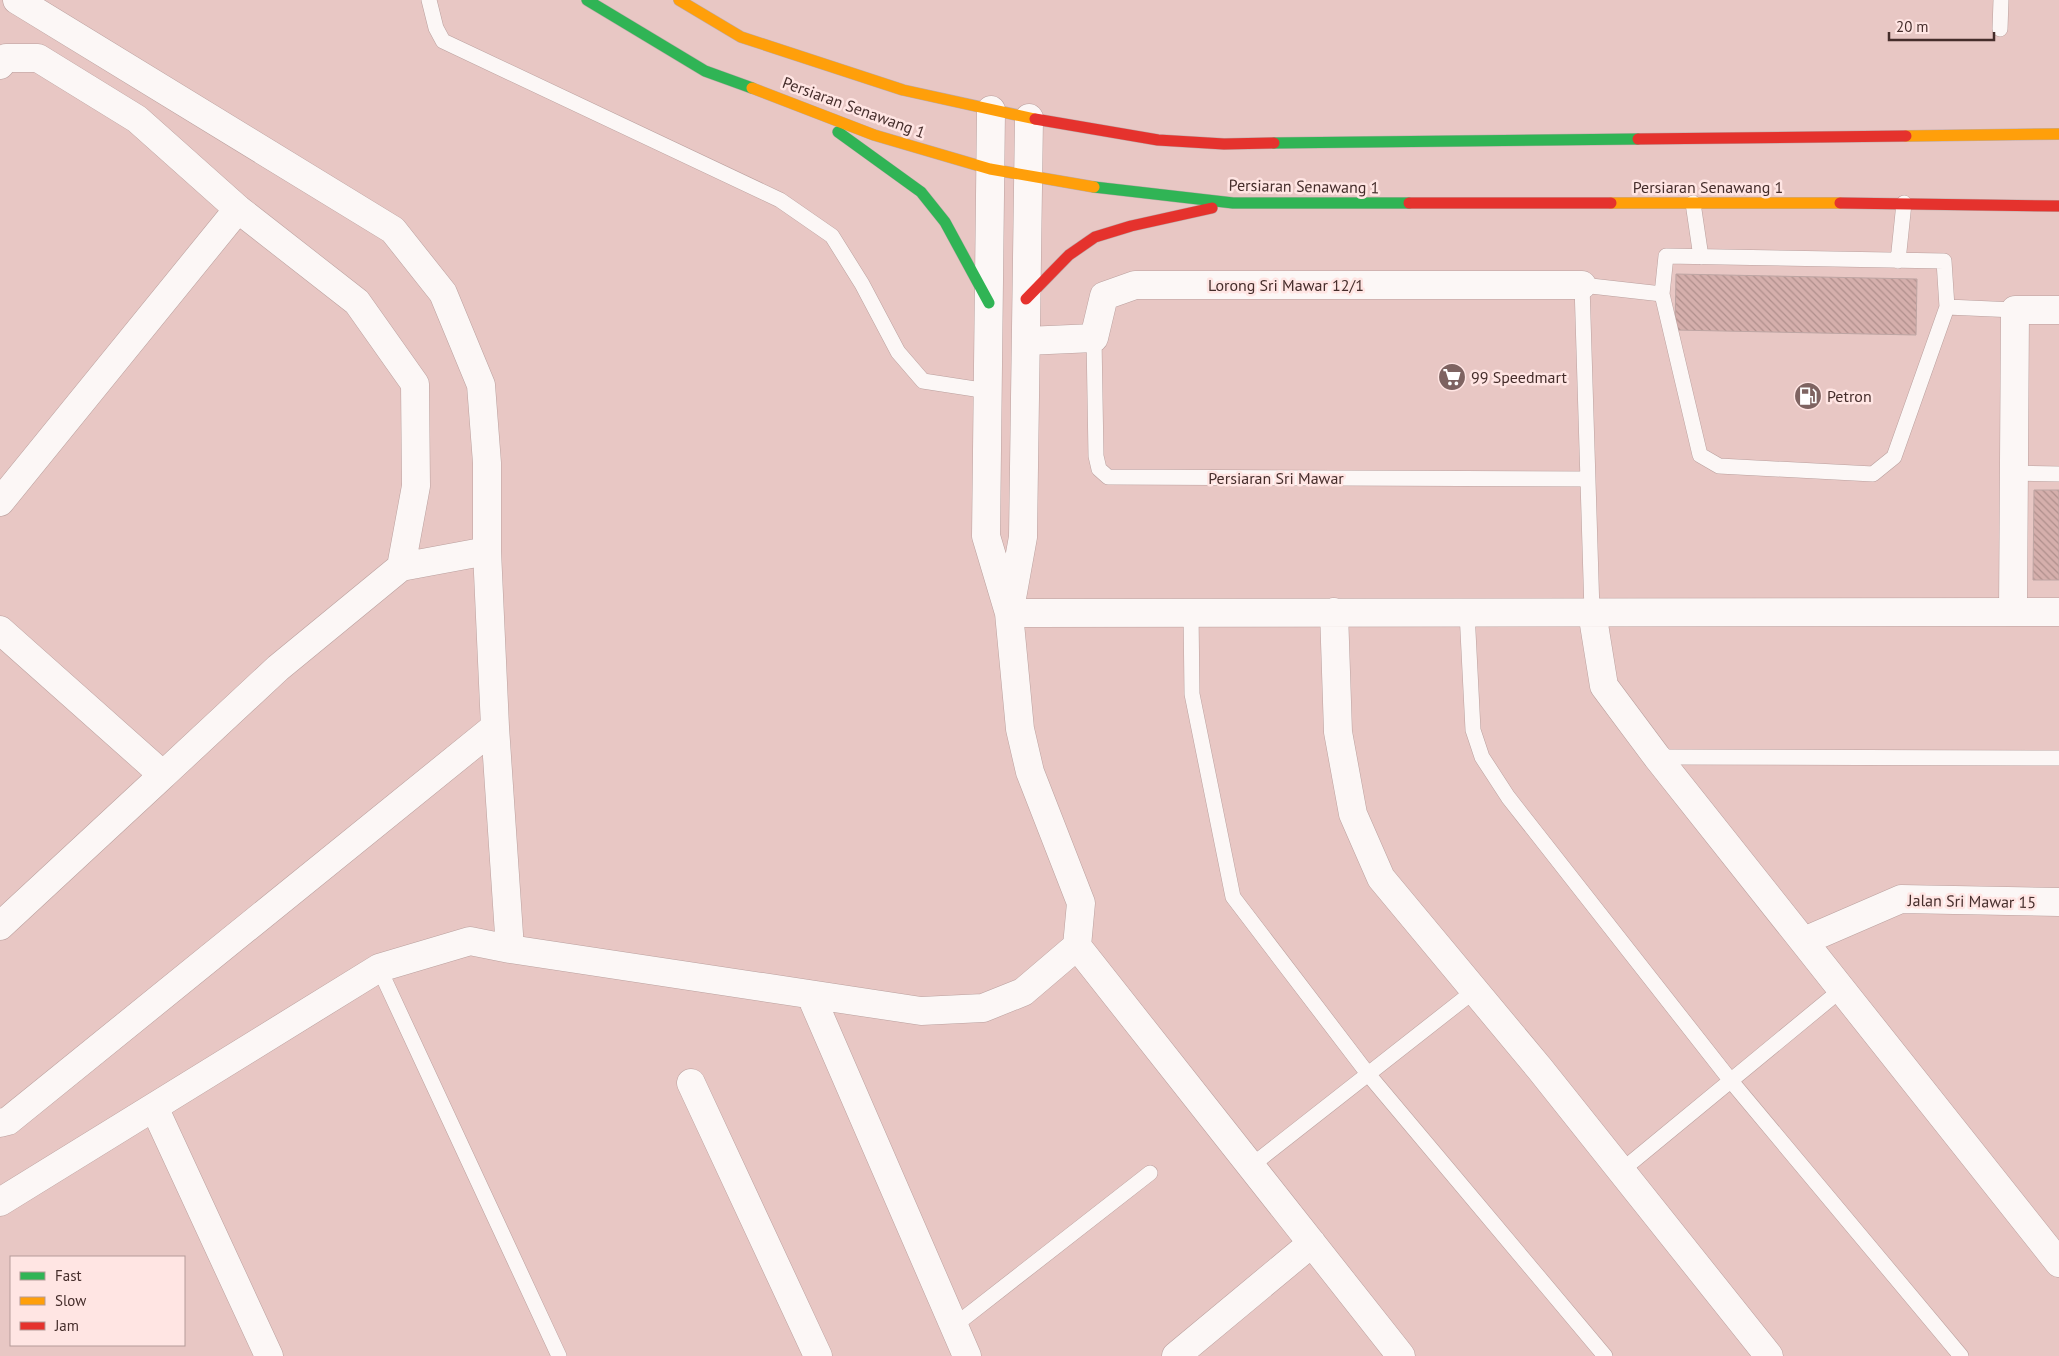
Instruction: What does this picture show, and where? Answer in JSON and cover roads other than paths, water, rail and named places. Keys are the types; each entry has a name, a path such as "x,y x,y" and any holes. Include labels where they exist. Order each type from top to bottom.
{"main road":[{"name":"Persiaran Senawang 1","path":"586,0 706,71 797,104 874,135 990,169 1097,187 1233,203 1904,203 2059,206"},
{"name":"Persiaran Senawang 1","path":"680,0 741,37 902,90 1030,118 1158,140 1224,144 2059,134"},
{"path":"797,104 921,192 945,222 989,303"},
{"path":"1026,299 1070,255 1095,237 1131,226 1233,203"}],"street":[{"path":"18,0 393,230 443,292 480,386 487,463 487,551 495,727 510,949"},
{"path":"0,65 6,58 38,58 138,119 238,208 357,302 416,384 416,486 401,567"},
{"path":"991,110 986,536 1009,613 1020,729 1030,772 1081,903 1077,946 1401,1356"},
{"path":"1009,613 1023,537 1030,118"},
{"path":"0,502 238,208"},
{"name":"Lorong Sri Mawar 12/1","path":"1094,338 1104,296 1135,285 1582,285"},
{"path":"2013,612 2016,310 2059,310"},
{"path":"1026,341 1094,338"},
{"path":"0,926 278,668 401,567 487,551"},
{"path":"1334,612 1338,732 1353,814 1381,878 1770,1356"},
{"path":"1592,612 1604,686 1657,757 2059,1263"},
{"path":"1009,613 2059,612"},
{"path":"0,630 163,775"},
{"path":"0,1123 8,1121 495,727"},
{"name":"Jalan Sri Mawar 15","path":"1804,941 1902,899 2059,902"},
{"path":"0,1202 379,968 470,941 510,949 811,996 922,1011 983,1008 1023,992 1077,946"},
{"path":"811,996 967,1356"},
{"path":"692,1083 818,1356"},
{"path":"154,1107 269,1356"},
{"path":"1176,1356 1312,1243"}],"lane":[{"path":"430,0 436,28 443,41 788,205 832,236 862,284 898,352 923,381 988,392"},
{"path":"2000,29 2001,0"},
{"path":"1898,261 1904,203"},
{"path":"1693,204 1701,257"},
{"path":"1666,256 1701,257 1944,261 1946,307 1894,457 1873,474 1719,466 1700,455 1662,294 1666,256"},
{"path":"1592,612 1582,285 1662,294"},
{"path":"1946,307 2016,310"},
{"name":"Persiaran Sri Mawar","path":"1094,338 1096,456 1099,469 1108,477 1588,479"},
{"path":"2014,473 2059,474"},
{"path":"1191,612 1192,694 1233,897 1368,1074 1605,1356"},
{"path":"1467,612 1473,730 1482,756 1508,797 1731,1081 1961,1356"},
{"path":"1657,757 2059,758"},
{"path":"379,968 559,1356"},
{"path":"1621,1171 1842,989"},
{"path":"1251,1166 1474,991"},
{"path":"954,1326 1150,1173"}],"place":[{"name":"99 Speedmart","path":"1452,377"},
{"name":"Petron","path":"1808,396"}]}
